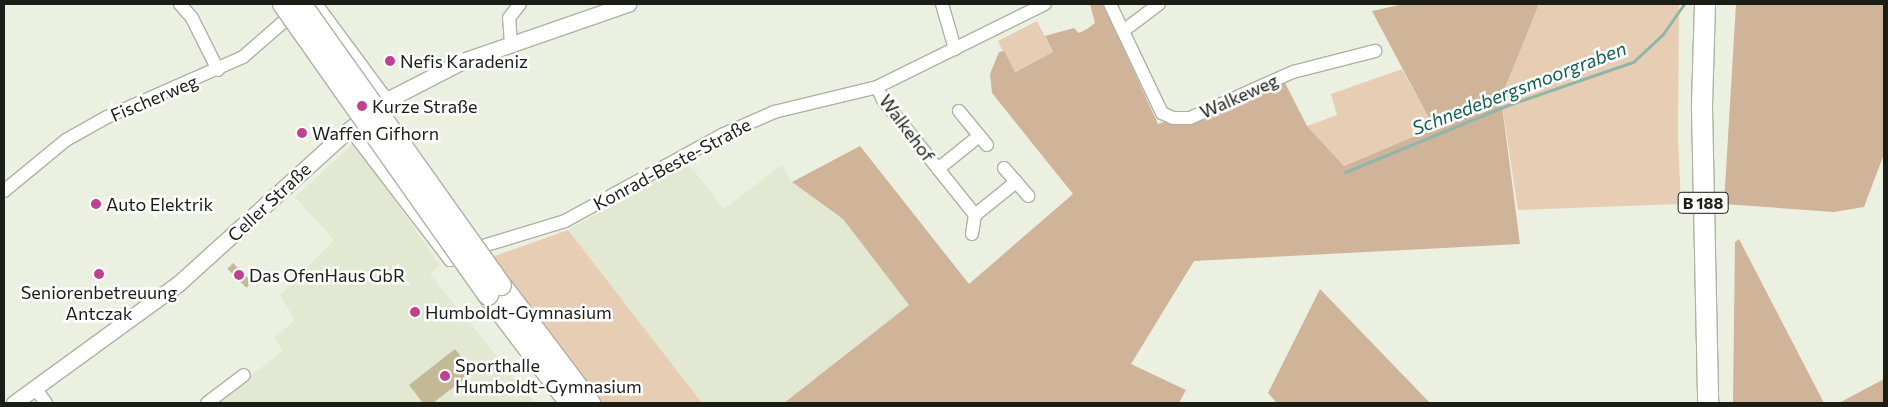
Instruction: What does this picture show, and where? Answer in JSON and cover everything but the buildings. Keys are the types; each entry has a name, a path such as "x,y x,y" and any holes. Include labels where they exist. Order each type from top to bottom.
{"main road":[{"path":"283,4 494,290 590,403"},
{"path":"302,4 570,403"},
{"name":"B 188","path":"1705,4 1702,108 1708,403"}],"street":[{"path":"180,4 192,18 218,70"},
{"name":"Fischerweg","path":"4,191 66,140 108,117 243,58 302,4"},
{"path":"316,4 387,100"},
{"path":"511,44 509,18 520,4"},
{"name":"Celler Straße","path":"14,403 178,284 350,129 387,100 442,70 628,4"},
{"path":"942,4 955,49"},
{"name":"Konrad-Beste-Straße","path":"350,129 450,260 565,222 700,146 766,115 877,87 1045,4"},
{"name":"Walkeweg","path":"1110,4 1162,113 1173,118 1190,118 1294,72 1375,51"},
{"path":"1123,31 1159,4"},
{"name":"Walkehof","path":"877,87 883,100 975,214"},
{"name":"Walkehof","path":"938,169 983,141 959,111"},
{"path":"1004,168 1028,196"},
{"path":"972,234 975,214 1016,182"},
{"path":"207,403 244,375"},
{"path":"35,388 46,403"}],"shaded area":[{"path":"1090,4 1103,4 1158,124 1283,79 1307,126 1344,166 1434,128 1372,11 1404,4 1539,4 1501,98 1520,244 1194,261 1131,364 1186,390 1179,403 784,403 909,305 843,219 792,182 860,146 969,284 1073,194 992,93 990,74 999,52 1004,51 1015,72 1053,52 1045,36 1074,28 1079,33 1087,29 1095,23"},
{"path":"1539,4 1679,4 1678,138 1681,204 1518,210 1501,98"},
{"path":"1736,4 1884,4 1884,154 1864,207 1834,212 1724,204"},
{"path":"1037,21 1053,52 1014,72 998,41"},
{"path":"1402,69 1434,128 1344,166 1307,126 1337,115 1331,94"},
{"path":"354,143 440,265 430,274 535,403 216,403 283,351 274,338 295,320 280,295 334,240 295,197"},
{"path":"688,163 724,209 782,165 792,182 843,219 909,305 784,403 702,403 568,230"},
{"path":"568,230 702,403 601,403 489,258"},
{"path":"1739,239 1824,403 1733,403 1735,242"},
{"path":"1320,289 1430,403 1277,403 1268,393"},
{"path":"1884,379 1884,403 1839,403"}],"waterway":[{"name":"Schnedebergsmoorgraben","path":"1345,172 1508,105 1633,62 1663,34 1684,4"}],"place":[{"name":"Nefis Karadeniz","path":"390,61"},
{"name":"Kurze Straße","path":"362,106"},
{"name":"Waffen Gifhorn","path":"302,133"},
{"name":"Auto Elektrik","path":"96,204"},
{"name":"Seniorenbetreuung Antczak","path":"99,274"},
{"name":"Das OfenHaus GbR","path":"239,275"},
{"name":"Humboldt-Gymnasium","path":"415,312"},
{"name":"Sporthalle Humboldt-Gymnasium","path":"445,376"}]}
